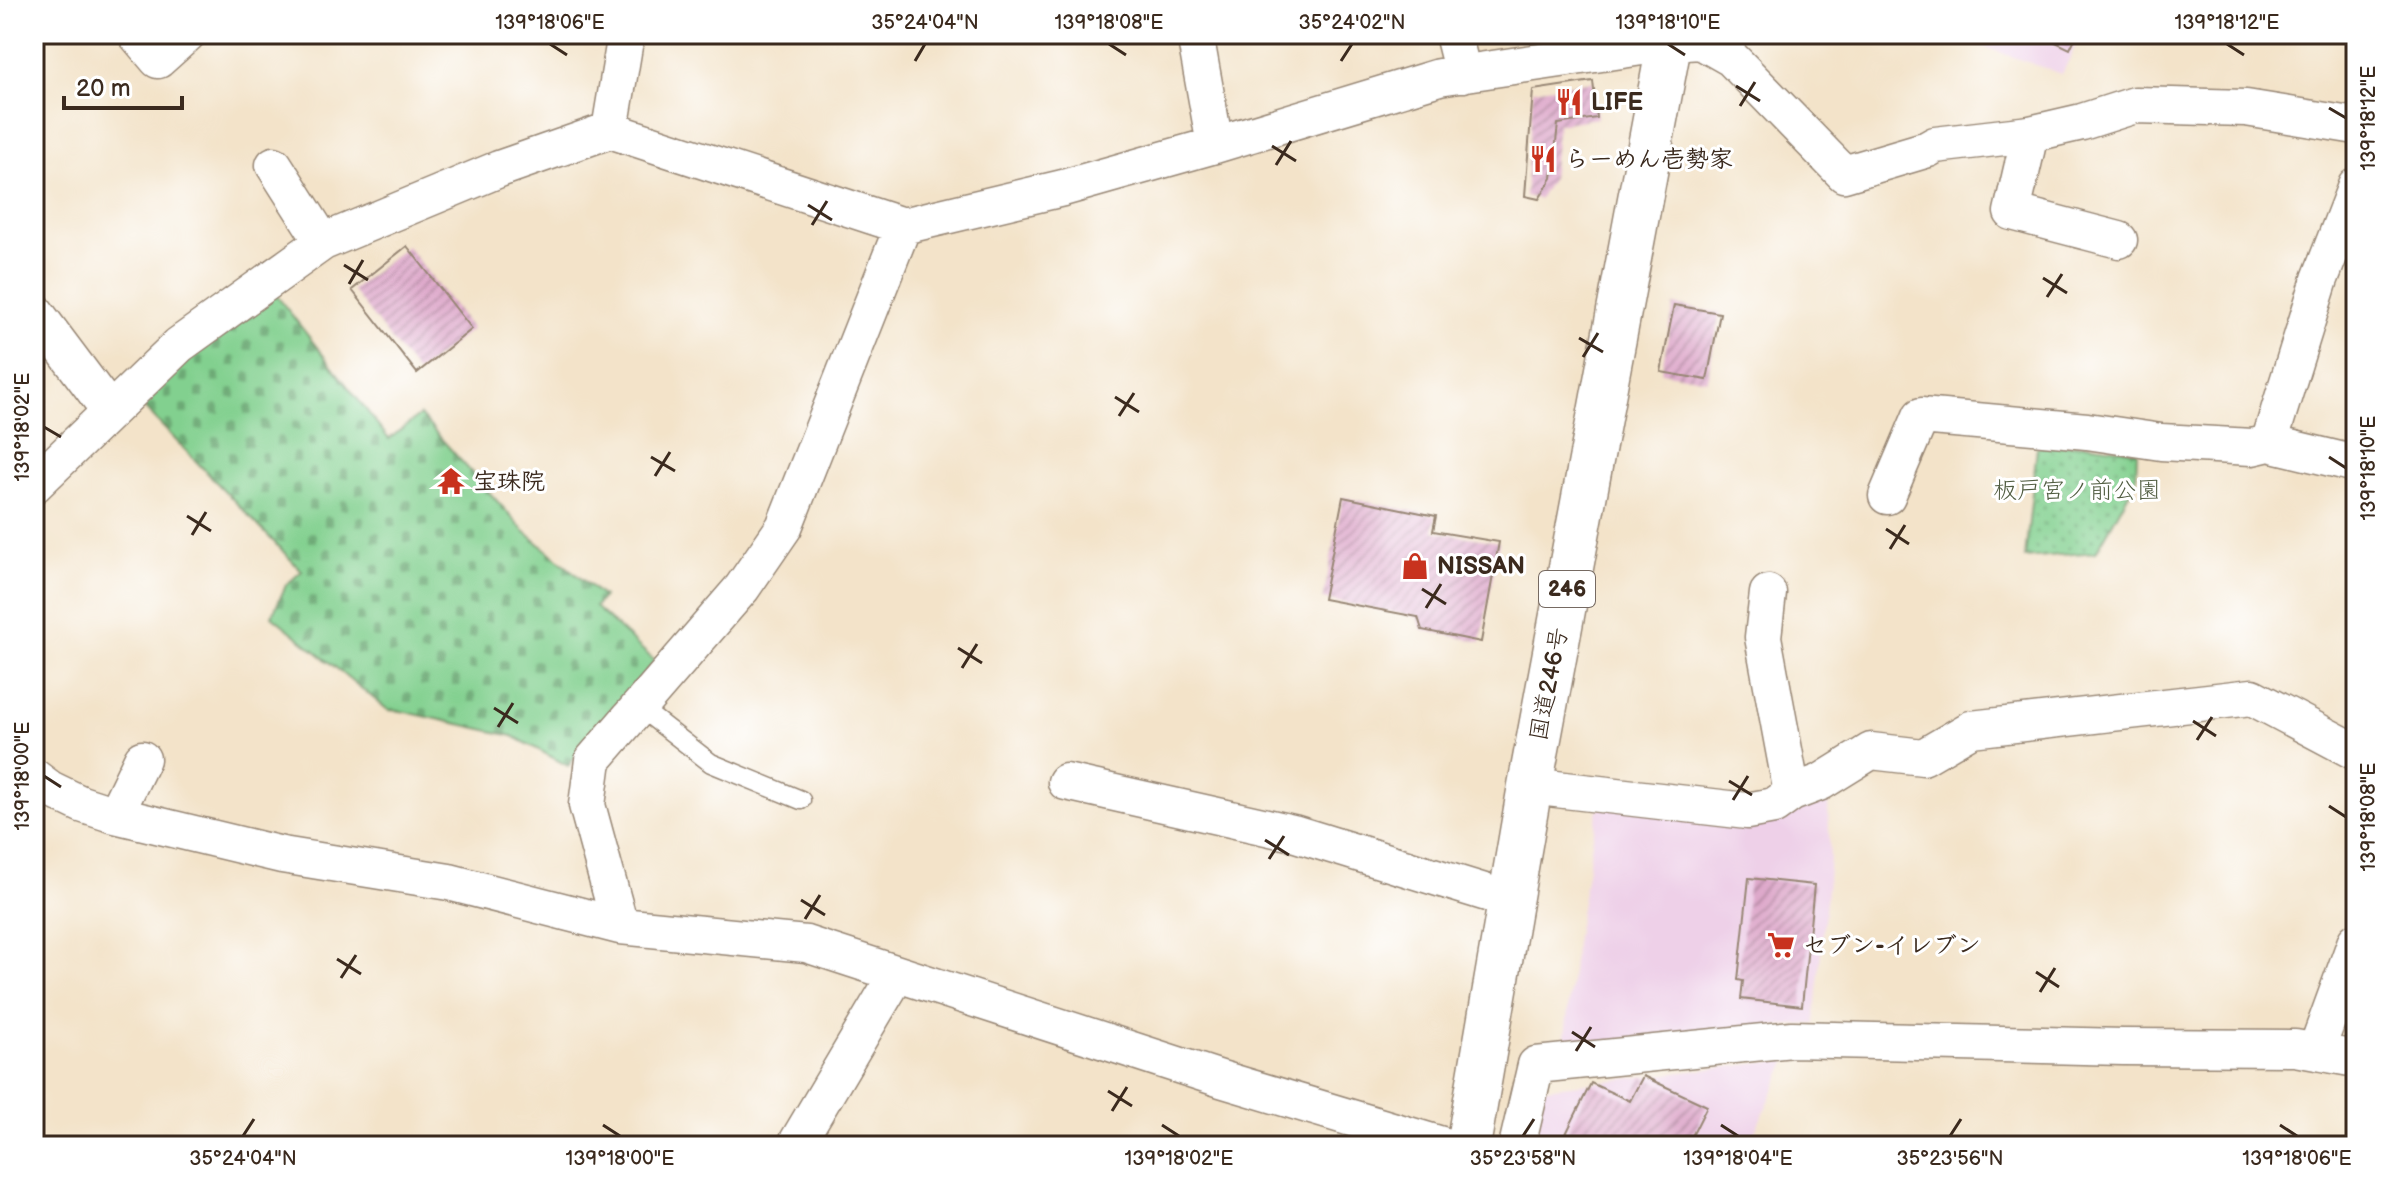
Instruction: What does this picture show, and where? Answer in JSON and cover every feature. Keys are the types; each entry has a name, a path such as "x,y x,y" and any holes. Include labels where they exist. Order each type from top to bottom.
{"highway":[{"name":"国道246号","path":"1468,1146 1530,786 1670,39"}],"street":[{"path":"136,34 158,60 187,34"},
{"path":"610,130 626,34"},
{"path":"1195,34 1215,145"},
{"path":"1453,34 1463,74"},
{"path":"34,485 179,345 323,242 499,169 610,130 903,226 1063,188 1439,77 1670,39 1701,41 1731,58 1844,174 1935,145 2030,134 2135,105 2246,108 2354,119"},
{"path":"2030,134 2012,212 2119,240"},
{"path":"274,165 323,242"},
{"path":"2269,443 2320,279 2356,186"},
{"path":"620,926 587,805 593,760 742,588 784,527 903,226"},
{"path":"34,310 109,410"},
{"path":"1887,496 1921,416 2087,431 2161,442 2252,447 2269,443 2356,464"},
{"path":"1768,593 1763,637 1792,793"},
{"path":"1530,786 1747,811 1774,806 1792,793 1821,782 1871,751 1923,757 1971,729 2252,697 2356,752"},
{"path":"115,815 142,759"},
{"path":"1066,782 1293,833 1510,900"},
{"path":"39,794 282,855 449,882 620,926 806,944 1221,1079 1445,1146"},
{"path":"2316,1051 2356,941"},
{"path":"795,1146 897,974"},
{"path":"1517,1146 1536,1065 1792,1039 2295,1048 2356,1059"}],"lane":[{"path":"639,707 711,763 801,800"}],"shaded area":[{"path":"1947,34 2081,34 2062,74"},
{"path":"1828,804 1830,858 1814,1024 1706,1029 1564,1047 1575,943 1598,808"},
{"path":"1788,1060 1748,1146 1529,1146 1545,1088"}],"green space":[{"path":"273,291 389,439 420,415 524,531 603,597 595,607 655,661 612,709 568,766 513,736 388,710 272,616 286,585 302,571 137,400"},
{"name":"板戸宮ノ前公園","path":"2086,444 2137,451 2136,480 2096,552 2025,558 2037,447"}],"building":[{"path":"2039,34 2077,34 2070,49"},
{"path":"1593,81 1597,118 1558,124 1552,178 1539,199 1525,196 1533,90"},
{"path":"407,246 472,329 417,373 352,290"},
{"path":"1674,305 1720,313 1707,380 1661,372"},
{"path":"1343,497 1436,516 1433,531 1499,542 1481,642 1422,630 1418,617 1323,599"},
{"path":"1749,878 1814,885 1802,1006 1741,999 1743,981 1738,980"},
{"path":"1643,1076 1707,1106 1687,1146 1560,1146 1591,1083 1630,1101"}],"place":[{"name":"LIFE","path":"1569,102"},
{"name":"らーめん壱勢家","path":"1543,159"},
{"name":"宝珠院","path":"451,481"},
{"name":"NISSAN","path":"1415,566"},
{"name":"セブン-イレブン","path":"1781,945"}]}
